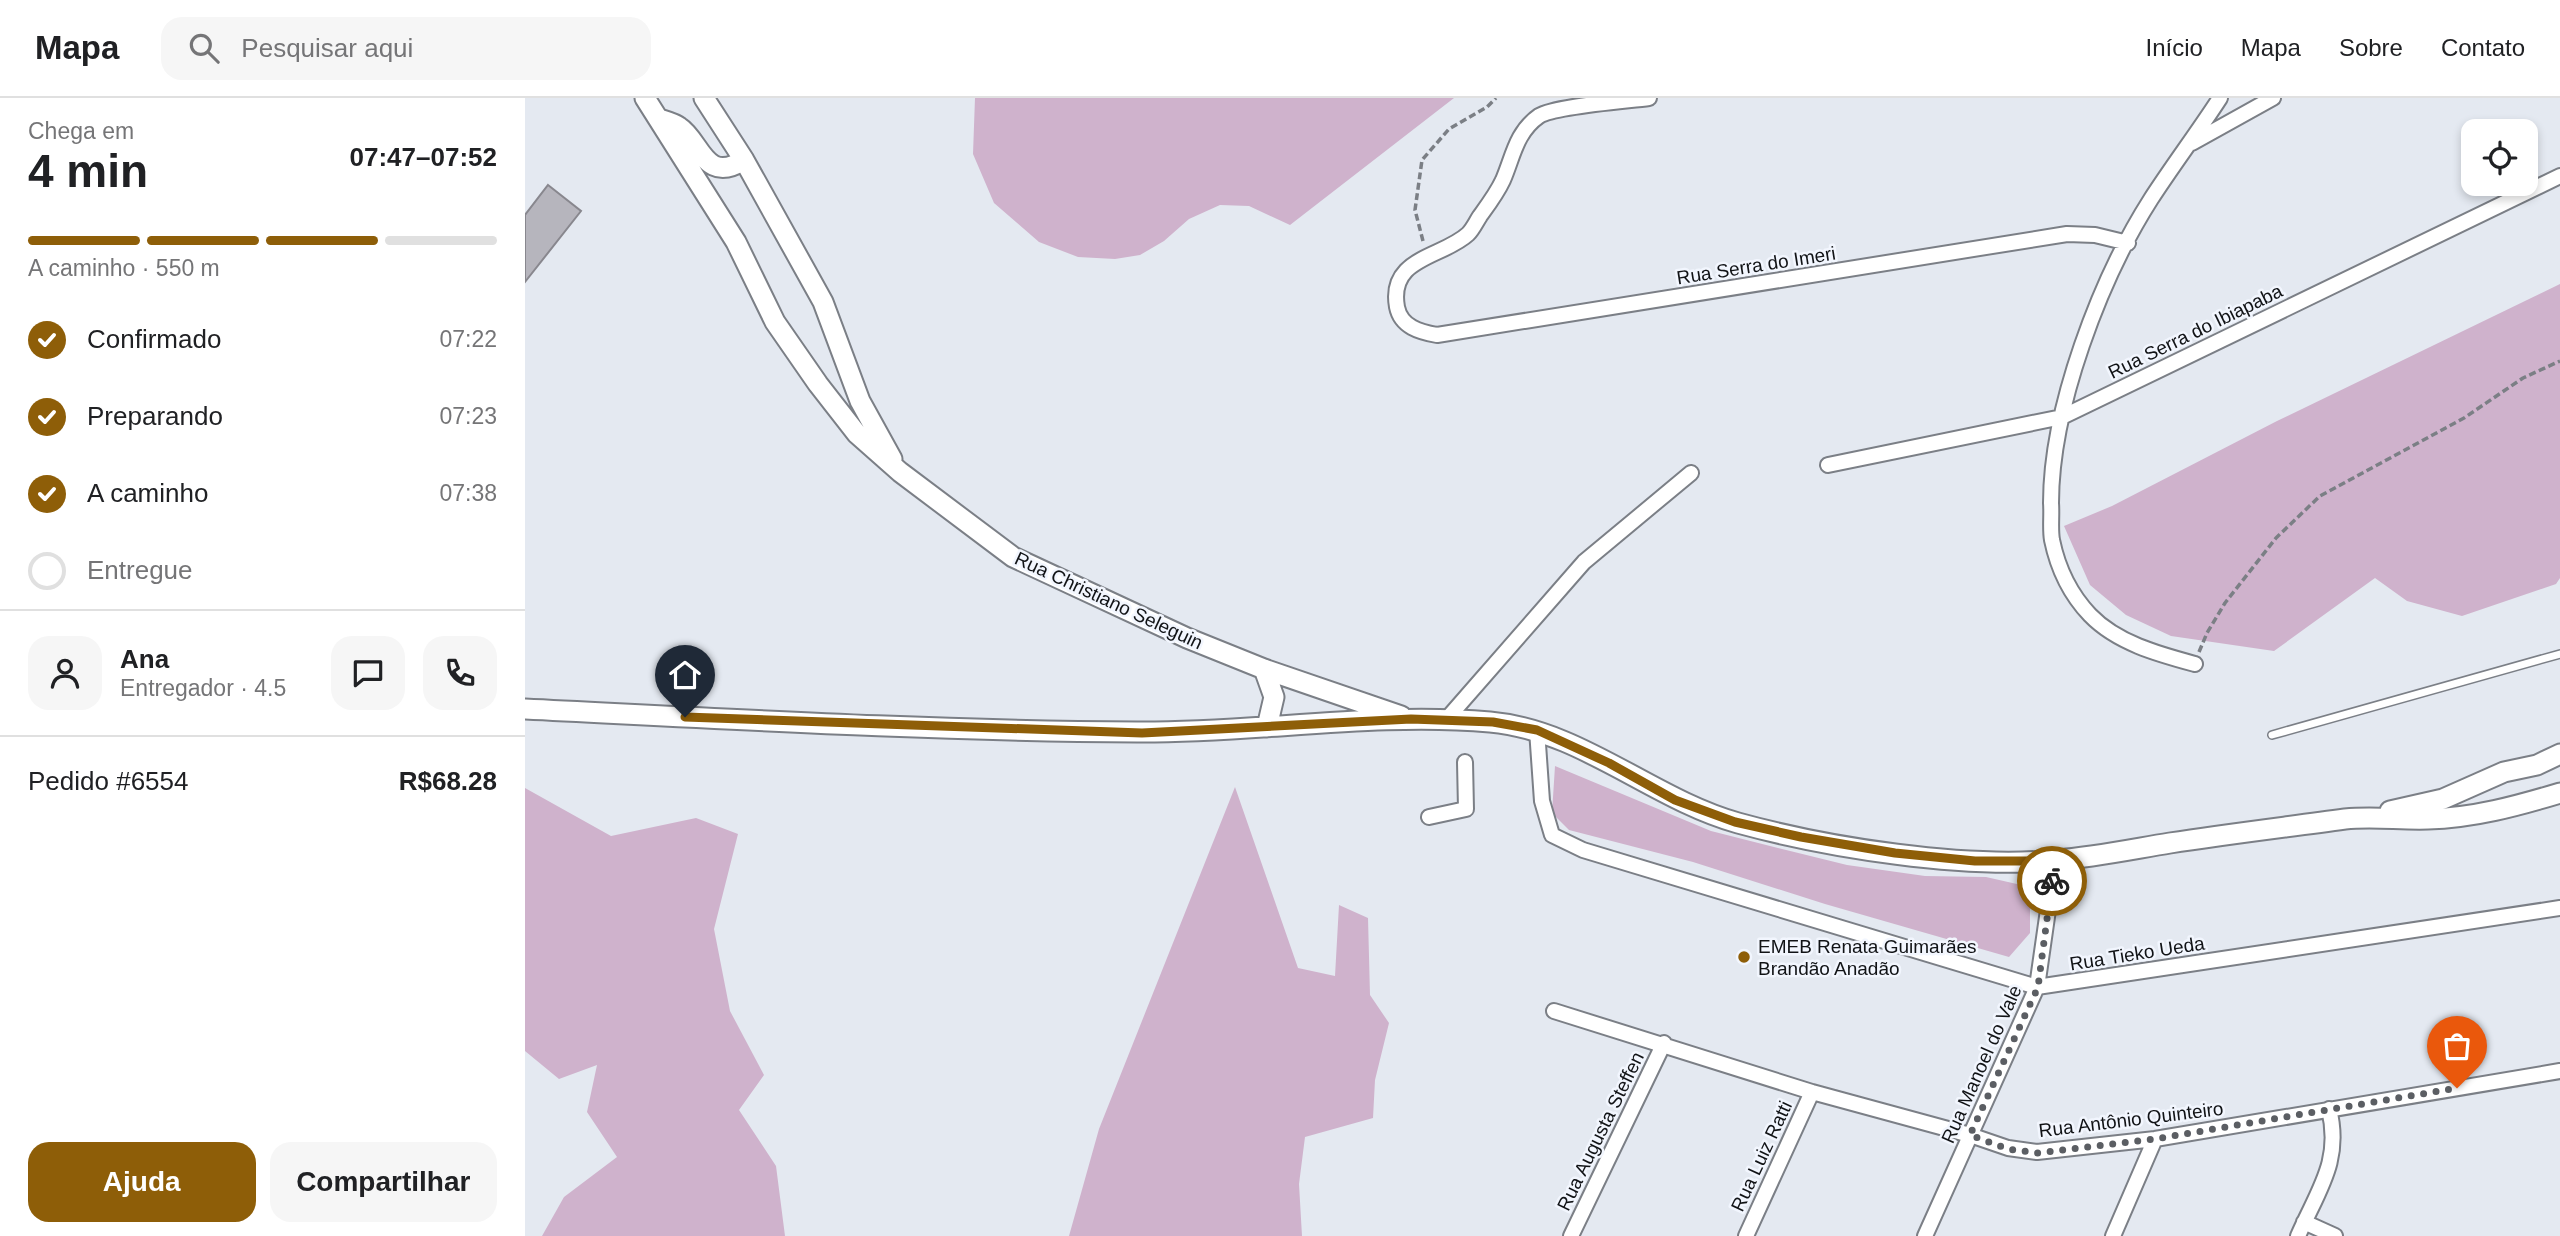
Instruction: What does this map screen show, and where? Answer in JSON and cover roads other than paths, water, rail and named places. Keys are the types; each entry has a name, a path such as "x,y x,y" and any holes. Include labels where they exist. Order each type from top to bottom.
{"main road":[{"name":"Rua Christiano Seleguin","path":"645,98 736,242 775,322 810,374 857,434 900,472 1013,557 1187,638 1264,669 1411,719"},
{"path":"704,98 744,160 823,302 860,401 900,472"},
{"path":"659,119 681,128 703,158 719,166 734,167 744,160"},
{"path":"1264,669 1274,697 1267,727"},
{"path":"525,709 791,722 1142,733 1411,719 1493,722 1537,730 1609,763 1675,800 1735,822 1801,837 1895,853 1975,861 2055,861 2361,817 2443,799 2504,772 2537,765 2560,754"},
{"path":"2361,817 2442,818 2501,811 2560,793"}],"street":[{"name":"Rua Serra do Imeri","path":"1649,98 1541,115 1524,129 1514,147 1503,180 1467,234 1436,253 1427,255 1400,279 1395,294 1398,314 1415,331 1437,335 2067,234 2095,235 2128,243"},
{"path":"2195,664 2158,654 2121,638 2091,616 2065,583 2052,538 2051,477 2062,417 2085,337 2151,200 2220,98"},
{"path":"2190,144 2273,98"},
{"name":"Rua Serra do Ibiapaba","path":"1828,465 2062,417 2560,176"},
{"path":"1445,720 1584,562 1691,473"},
{"name":"Rua Tieko Ueda","path":"1537,730 1542,801 1552,835 1583,850 2038,987 2560,908"},
{"path":"1429,817 1466,809 1465,762"},
{"name":"Rua Manoel do Vale","path":"1925,1236 2038,987 2055,861"},
{"name":"Rua Antônio Quinteiro","path":"1554,1011 1664,1043 1812,1092 1970,1135 2008,1149 2037,1153 2155,1139 2560,1071"},
{"name":"Rua Augusta Steffen","path":"1571,1236 1664,1043"},
{"name":"Rua Luiz Ratti","path":"1746,1236 1812,1092"},
{"path":"2298,1236 2333,1156 2334,1130 2329,1109"},
{"path":"2113,1236 2155,1139"},
{"path":"2304,1222 2335,1236"}],"lane":[{"path":"2272,735 2560,654"}],"place":[{"name":"EMEB Renata Guimarães Brandão Anadão","path":"1744,957"}]}
